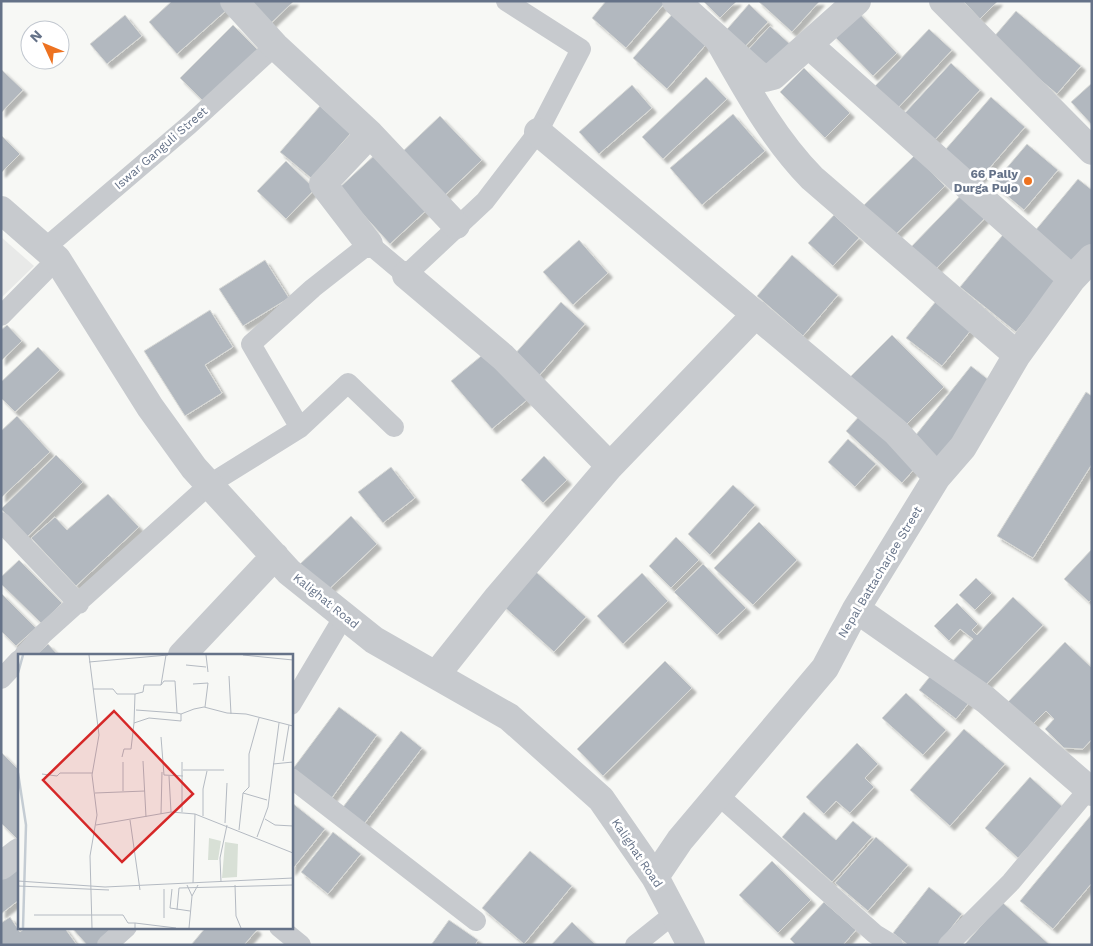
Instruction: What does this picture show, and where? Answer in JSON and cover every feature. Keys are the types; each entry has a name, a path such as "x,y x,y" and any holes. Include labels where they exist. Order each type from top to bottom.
{"street":[{"path":"234,1 275,46 370,134 456,226"},
{"path":"676,1 757,74 765,78 773,76 857,1"},
{"path":"943,1 1092,151"},
{"path":"718,39 768,126 790,155 812,178 1017,356"},
{"path":"809,44 1072,279"},
{"path":"538,132 896,432 937,477"},
{"path":"369,244 323,184 370,134"},
{"name":"Kalighat Road","path":"1,210 51,254 150,407 194,468 289,572 374,640 508,717 601,799 655,877 691,945"},
{"name":"Nepal Battacharjee Street","path":"655,877 680,840 825,668 856,609 937,477 963,447 1017,356 1072,279 1092,258"},
{"path":"406,275 503,357 610,466"},
{"path":"436,675 498,597 610,466 756,314"},
{"path":"183,654 275,556"},
{"path":"856,609 986,700 1091,789"},
{"path":"1,866 18,853"}],"lane":[{"path":"300,428 251,344 313,288 369,244 406,275 484,201 538,132 581,49 506,1"},
{"name":"Iswar Ganguli Street","path":"1,316 51,254 275,46"},
{"path":"25,654 43,634 79,604 210,484 300,428 348,383 394,427"},
{"path":"1,522 79,604"},
{"path":"292,703 344,616"},
{"path":"1,679 18,661"},
{"path":"292,779 476,921"},
{"path":"948,945 1011,882 1091,789"},
{"path":"718,794 874,934 893,945"},
{"path":"635,945 675,913"},
{"path":"107,945 126,928"},
{"path":"280,928 301,945"}],"shaded area":[{"path":"1,237 34,266 1,298"}],"building":[{"path":"172,1 222,1 228,9 177,54 149,22"},
{"path":"242,1 294,1 267,27"},
{"path":"606,1 661,1 664,4 626,48 592,18"},
{"path":"703,1 737,1 720,18"},
{"path":"758,1 820,1 792,32"},
{"path":"963,1 998,1 980,19"},
{"path":"749,4 768,22 739,53 721,36"},
{"path":"676,10 710,40 667,89 633,58"},
{"path":"857,11 897,53 873,76 832,34"},
{"path":"1016,11 1081,66 1057,94 992,39"},
{"path":"125,15 142,36 107,64 90,44"},
{"path":"233,25 259,51 205,103 180,78"},
{"path":"770,26 790,44 765,71 745,53"},
{"path":"929,29 952,50 897,109 874,87"},
{"path":"951,63 980,90 933,142 903,115"},
{"path":"804,68 850,113 825,138 780,92"},
{"path":"1,69 23,90 1,113"},
{"path":"706,77 727,99 663,159 642,137"},
{"path":"1092,83 1092,125 1071,102"},
{"path":"632,85 652,108 599,154 579,132"},
{"path":"991,97 1025,127 980,179 945,150"},
{"path":"320,106 351,133 311,178 280,152"},
{"path":"733,114 765,151 702,205 670,168"},
{"path":"440,116 482,160 442,198 400,154"},
{"path":"1,135 20,154 1,173"},
{"path":"1027,144 1058,170 1024,210 993,184"},
{"path":"379,151 430,207 390,244 339,188"},
{"path":"915,155 945,186 893,237 863,206"},
{"path":"286,161 315,189 286,219 257,191"},
{"path":"1078,179 1092,190 1092,253 1078,270 1034,232"},
{"path":"965,191 989,214 933,272 909,249"},
{"path":"834,215 859,238 833,266 808,243"},
{"path":"1006,231 1062,276 1016,332 960,287"},
{"path":"579,240 608,273 573,305 543,272"},
{"path":"792,255 838,295 803,336 757,296"},
{"path":"265,260 289,298 243,326 219,289"},
{"path":"941,295 976,324 942,366 906,338"},
{"path":"561,302 585,324 537,378 513,356"},
{"path":"210,310 233,347 205,365 222,393 185,416 144,351"},
{"path":"7,325 22,341 1,361 1,330"},
{"path":"892,335 944,387 901,430 849,378"},
{"path":"38,347 60,370 15,412 1,398 1,382"},
{"path":"486,352 527,400 492,429 451,381"},
{"path":"971,366 998,387 937,462 911,441"},
{"path":"1086,392 1092,396 1092,464 1033,558 997,536"},
{"path":"861,414 917,466 902,483 846,431"},
{"path":"17,416 50,452 1,498 1,431"},
{"path":"848,439 876,464 855,487 828,462"},
{"path":"56,455 83,482 27,537 1,509"},
{"path":"544,456 567,480 543,503 521,480"},
{"path":"391,467 415,498 383,523 358,492"},
{"path":"733,485 755,505 710,555 688,534"},
{"path":"108,494 139,527 76,586 31,538 55,517 67,530"},
{"path":"351,516 377,544 326,592 300,564"},
{"path":"759,522 797,560 753,605 714,568"},
{"path":"676,537 699,560 671,588 649,566"},
{"path":"1092,549 1092,599 1089,602 1064,579"},
{"path":"19,560 62,603 42,624 1,584 1,577"},
{"path":"703,564 746,608 717,635 674,592"},
{"path":"534,570 586,617 554,652 502,605"},
{"path":"642,573 668,601 623,644 597,616"},
{"path":"976,578 992,593 975,610 959,595"},
{"path":"1,593 36,628 16,646 1,631"},
{"path":"1013,597 1043,625 980,691 950,664 973,639 960,629 949,641 934,626 957,603 978,624 972,630 977,635"},
{"path":"1065,642 1092,668 1092,739 1083,749 1064,748 1045,729 1054,719 1046,711 1032,725 1008,702"},
{"path":"48,644 57,654 37,654"},
{"path":"665,661 692,688 603,776 577,749"},
{"path":"936,669 973,698 956,719 919,690"},
{"path":"906,693 946,730 923,755 882,718"},
{"path":"339,707 377,735 331,799 292,770"},
{"path":"964,729 1005,764 950,826 910,790"},
{"path":"401,731 422,748 364,824 343,807"},
{"path":"857,743 878,764 865,778 874,787 850,813 836,801 824,814 806,797"},
{"path":"1,752 18,769 18,840 1,823"},
{"path":"1030,777 1064,808 1018,858 985,828"},
{"path":"292,803 325,829 292,870"},
{"path":"804,812 836,840 853,821 872,837 832,882 782,837"},
{"path":"1091,815 1092,883 1053,929 1020,901"},
{"path":"333,832 361,854 328,894 301,872"},
{"path":"876,837 908,865 868,911 835,883"},
{"path":"530,851 572,886 524,944 482,908"},
{"path":"18,860 18,901 1,914 1,873"},
{"path":"772,861 811,900 778,933 739,895"},
{"path":"929,887 962,914 938,945 908,945 893,933"},
{"path":"824,902 856,930 843,945 796,945 790,939"},
{"path":"1002,902 1050,945 964,945"},
{"path":"10,917 20,932 25,928 65,928 77,945 1,945 1,923"},
{"path":"449,920 478,940 475,945 431,945"},
{"path":"572,922 596,945 551,945"},
{"path":"72,928 120,928 102,945 87,945"},
{"path":"205,928 255,928 257,930 244,945 191,945"}],"place":[{"name":"66 Pally Durga Pujo","path":"1028,181"}]}
